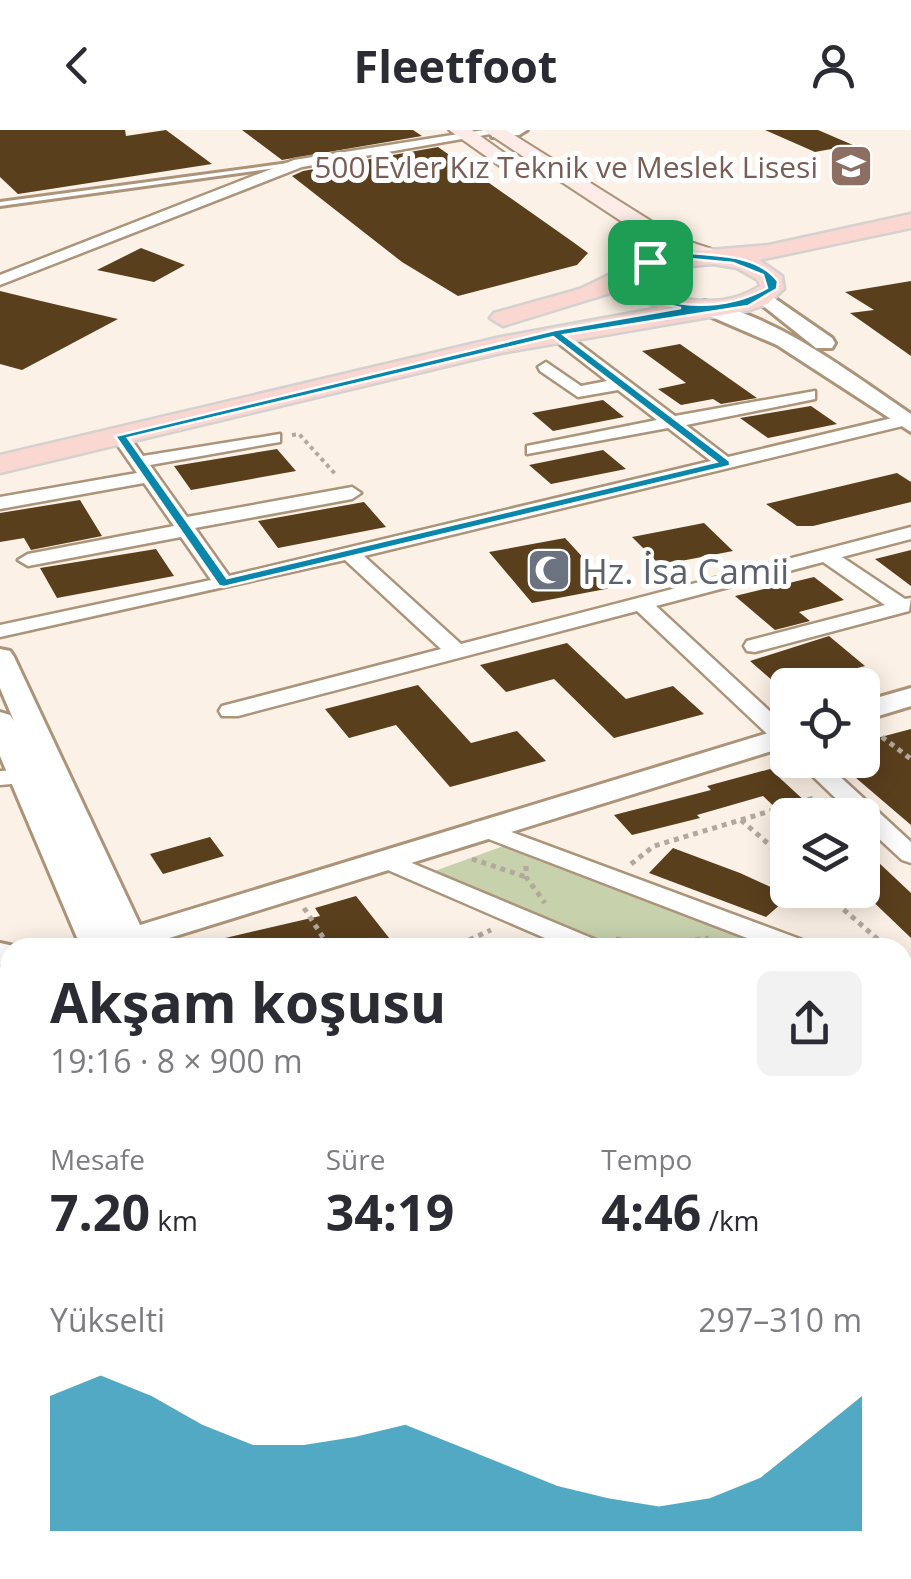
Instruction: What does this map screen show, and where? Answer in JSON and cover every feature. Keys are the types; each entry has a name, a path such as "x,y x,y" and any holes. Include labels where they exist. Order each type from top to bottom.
{"main road":[{"path":"502,131 670,242 753,265 768,289"},
{"path":"463,133 637,258"},
{"path":"0,438 542,309 637,258 769,252 911,221"},
{"path":"637,258 632,284 642,293 680,305 728,306 768,289 793,270 911,240"},
{"path":"0,464 555,333 705,307"}],"street":[{"path":"0,280 299,164 463,133 502,131"},
{"path":"768,289 814,336 909,416"},
{"path":"705,307 748,320 909,416"},
{"path":"555,333 726,464"},
{"path":"546,366 578,392 622,384"},
{"path":"533,450 809,395"},
{"path":"0,631 224,583 726,464 909,416"},
{"path":"121,436 224,583"},
{"path":"0,503 274,438"},
{"path":"28,560 352,493"},
{"path":"230,711 911,533"},
{"path":"349,553 456,652"},
{"path":"826,556 907,605"},
{"path":"643,604 770,723"},
{"path":"755,646 907,605"},
{"path":"0,657 113,938"},
{"path":"880,712 911,697"},
{"path":"0,721 13,777 112,938"},
{"path":"137,938 383,858 472,841 770,743"},
{"path":"827,778 911,856"},
{"path":"472,841 530,846 773,938"},
{"path":"383,858 516,916 587,938"}],"lane":[{"path":"0,204 299,164"}],"path":[{"path":"274,438 300,434 352,493"},
{"path":"880,732 911,759"},
{"path":"612,877 654,846 826,794"},
{"path":"741,820 770,845"},
{"path":"472,841 526,877 551,910"},
{"path":"526,877 530,846"},
{"path":"301,903 324,938"},
{"path":"842,908 876,938"},
{"path":"471,938 516,916"},
{"path":"700,938 739,925"}],"green space":[{"path":"509,844 756,938 595,938 432,872"}],"building":[{"path":"0,130 125,130 126,136 166,130 212,164 18,194 0,177"},
{"path":"242,130 413,130 422,136 282,160"},
{"path":"765,130 818,130 853,145 815,152"},
{"path":"438,147 588,253 577,265 458,296 402,262 292,176"},
{"path":"141,248 185,265 154,282 97,270"},
{"path":"911,281 911,356 850,313 874,310 845,292"},
{"path":"0,291 118,319 22,370 0,364"},
{"path":"680,344 757,398 721,404 713,399 681,405 658,389 686,383 642,351"},
{"path":"603,400 624,417 553,431 532,413"},
{"path":"811,406 837,424 768,438 740,418"},
{"path":"277,449 296,471 191,490 174,466"},
{"path":"603,450 626,469 551,484 529,465"},
{"path":"897,473 911,482 911,502 813,526 797,526 766,504"},
{"path":"80,500 102,536 31,550 24,538 0,542 0,513"},
{"path":"364,502 386,527 278,548 258,521"},
{"path":"704,523 733,551 660,565 632,537"},
{"name":"Hz. İsa Camii","path":"565,538 611,588 532,603 489,552"},
{"path":"156,549 174,576 57,598 40,568"},
{"path":"911,550 911,586 875,559"},
{"path":"814,577 844,600 799,612 810,621 775,630 735,596"},
{"path":"829,636 865,666 770,668 770,678 750,661"},
{"path":"567,643 626,699 673,686 704,714 614,738 554,679 506,692 480,665"},
{"path":"418,685 471,743 517,731 546,761 450,787 396,725 349,738 325,709"},
{"path":"911,729 911,825 856,778 880,778 880,737"},
{"path":"770,769 770,778 780,778 802,798 770,798 770,803 763,796 697,815 700,818 632,835 614,815 711,790 707,786"},
{"path":"210,837 224,856 163,874 150,854"},
{"path":"673,848 770,887 770,908 776,908 766,917 649,873"},
{"path":"880,864 911,893 911,938 880,908"},
{"path":"356,896 389,938 225,938 320,916 315,908"}],"place":[{"name":"500 Evler Kız Teknik ve Meslek Lisesi","path":"851,166"},
{"name":"Hz. İsa Camii","path":"549,570"}],"route":[{"path":"650,262 632,276 632,284 642,293 680,305 705,307 555,333 121,436 224,583 726,464 555,333 748,302 772,289 773,281 766,272 735,260 690,256 650,262"}]}
